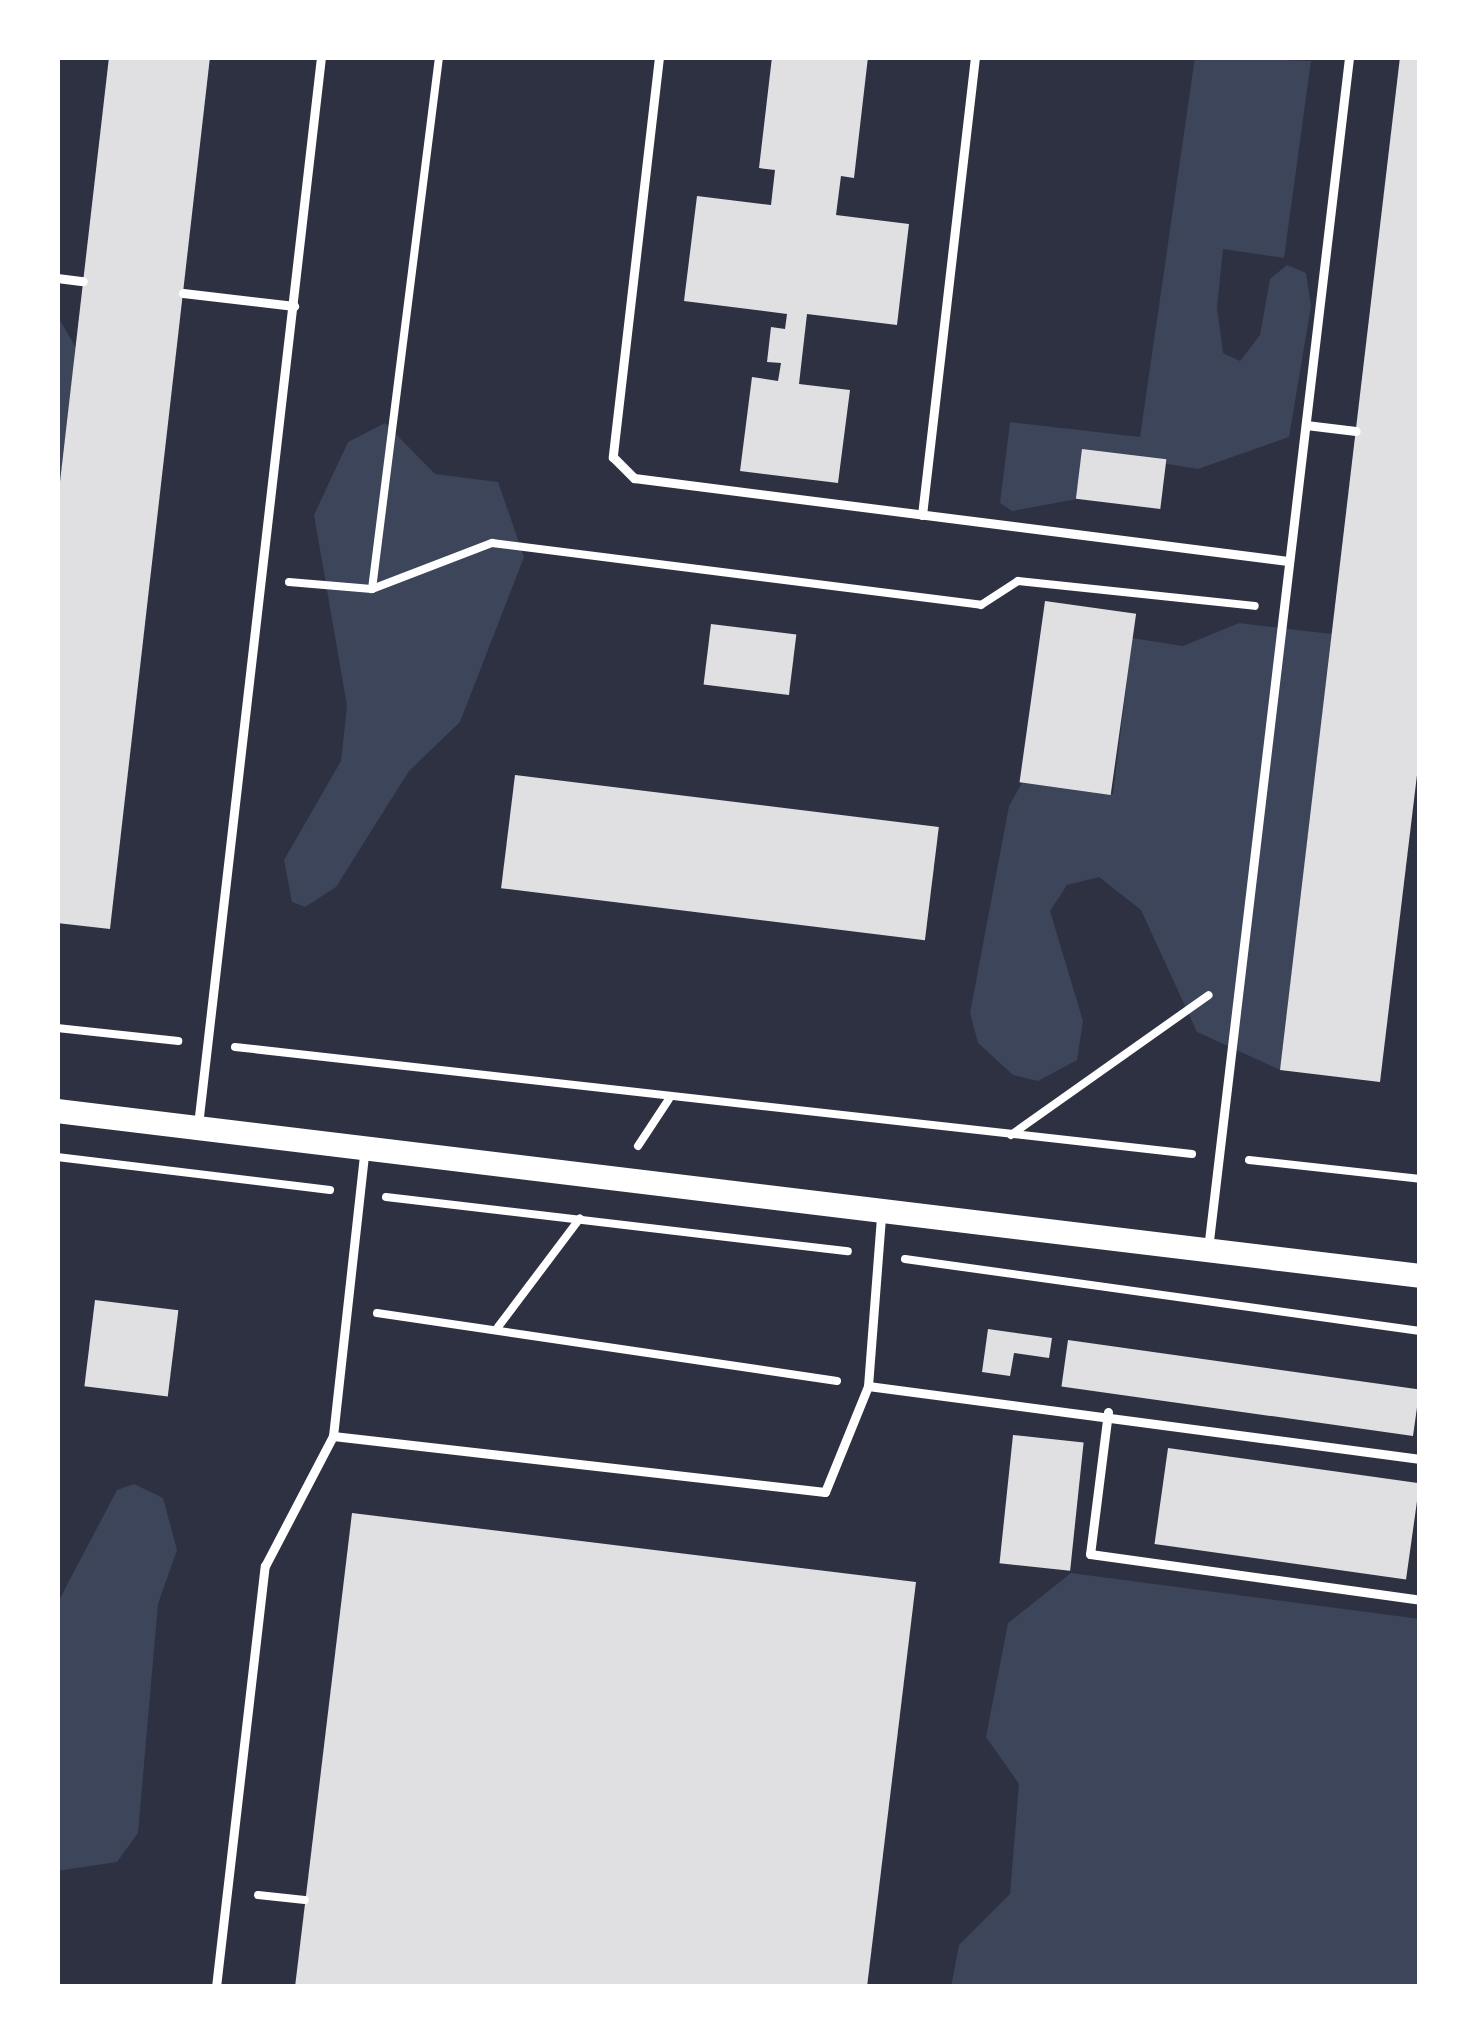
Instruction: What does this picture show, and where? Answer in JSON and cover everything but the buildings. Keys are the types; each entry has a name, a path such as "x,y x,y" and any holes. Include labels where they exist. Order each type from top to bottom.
{"main road":[{"path":"57,1111 1420,1276"}],"lane":[{"path":"198,1128 321,57"},
{"path":"659,57 613,457 634,478 1288,561"},
{"path":"922,515 975,57"},
{"path":"1208,1250 1349,57"},
{"path":"57,278 83,281"},
{"path":"183,293 295,306"},
{"path":"1306,425 1356,431"},
{"path":"216,1987 265,1566 333,1436 367,1195 364,1148"},
{"path":"333,1436 825,1492 868,1386 871,1254 883,1211"},
{"path":"868,1386 1108,1412 1420,1459"},
{"path":"1108,1412 1090,1554 1420,1600"}],"path":[{"path":"372,589 439,57"},
{"path":"264,580 372,589 492,543 981,605 1018,580 1283,609"},
{"path":"1010,1136 1240,973"},
{"path":"57,1028 1420,1179"},
{"path":"57,1157 871,1254 1420,1331"},
{"path":"354,1310 868,1386"},
{"path":"272,1897 305,1900"}],"shaded area":[{"path":"1195,57 1311,61 1284,258 1223,249 1217,307 1223,353 1240,361 1260,335 1270,279 1287,265 1306,273 1311,306 1289,437 1198,469 1083,450 1077,499 1012,511 1000,503 1010,422 1140,437"},
{"path":"57,315 76,348 57,508"},
{"path":"385,423 435,474 498,482 524,557 460,722 409,771 336,887 305,907 292,902 284,860 341,761 347,706 314,515 348,442"},
{"path":"1239,623 1332,634 1280,1070 1197,1032 1141,910 1099,877 1067,885 1050,911 1083,1021 1077,1060 1038,1081 1013,1075 978,1043 970,1013 1009,806 1022,783 1113,794 1132,638 1183,646"},
{"path":"134,1484 163,1498 177,1550 158,1604 138,1833 117,1862 57,1871 57,1604 117,1490"},
{"path":"1071,1573 1420,1619 1420,1987 951,1987 959,1945 1010,1894 1019,1784 986,1737 1008,1623"}]}
